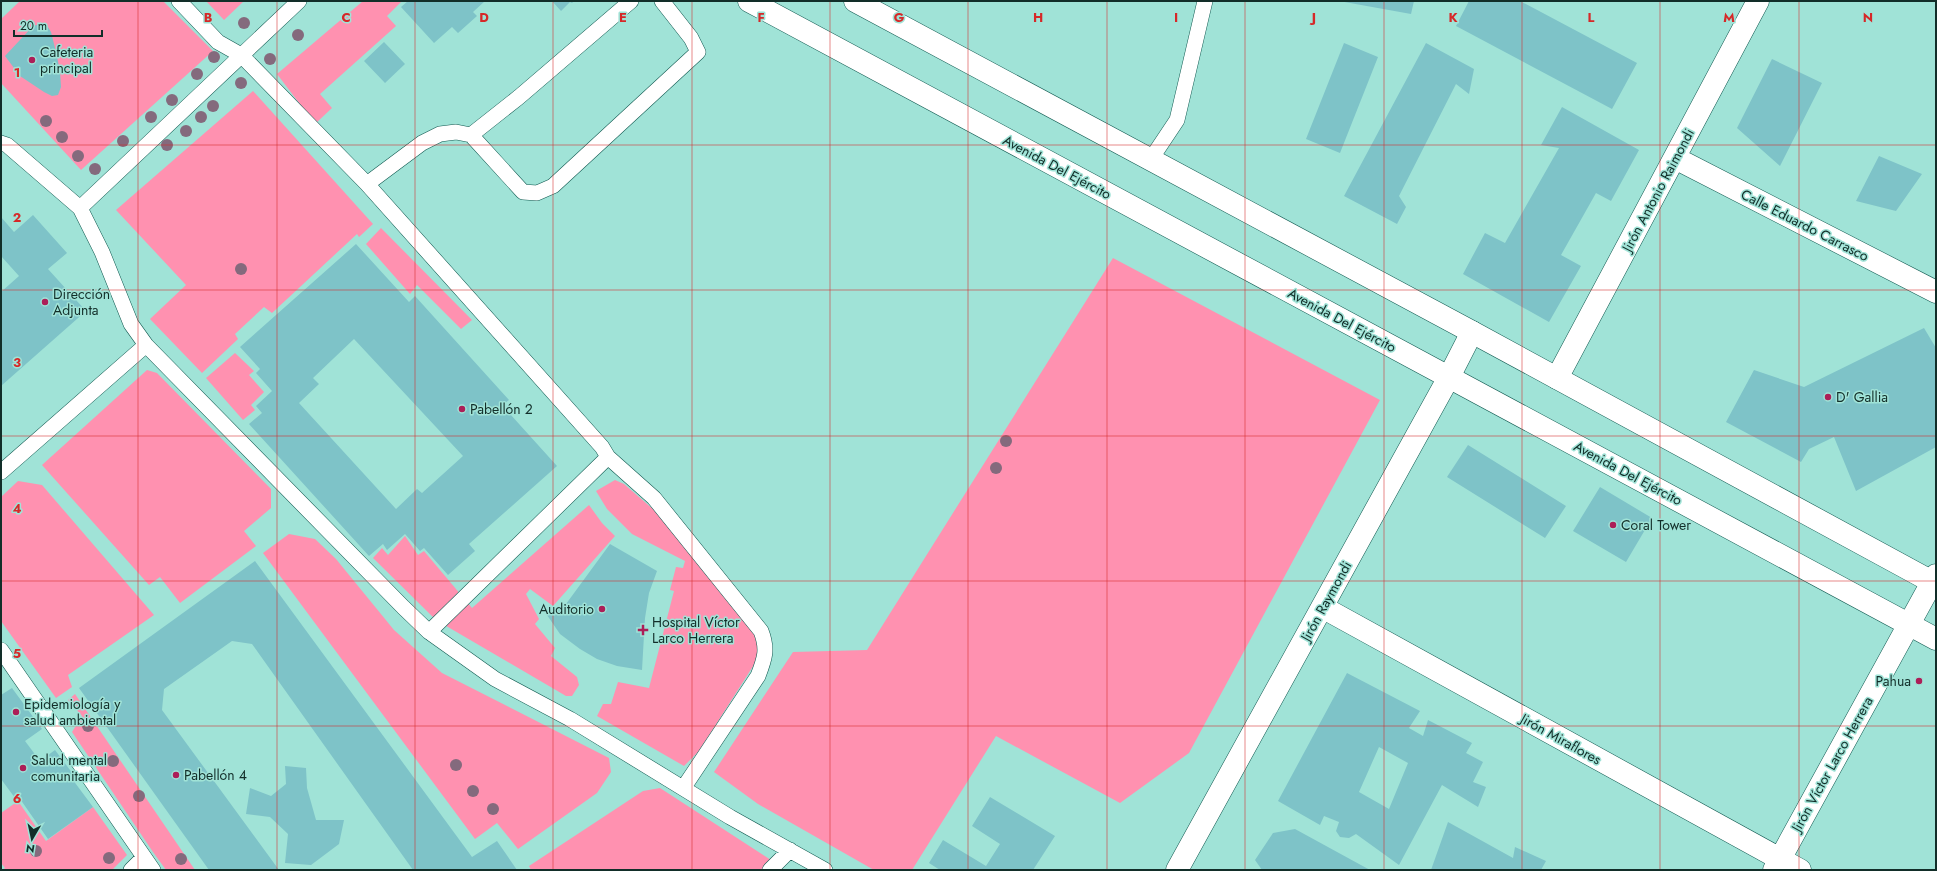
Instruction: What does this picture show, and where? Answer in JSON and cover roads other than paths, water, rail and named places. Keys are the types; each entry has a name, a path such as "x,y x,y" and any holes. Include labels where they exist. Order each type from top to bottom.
{"main road":[{"name":"Avenida Del Ejército","path":"749,1 1936,639"},
{"path":"855,1 1935,580"},
{"name":"Jirón Antonio Raimondi","path":"1557,378 1758,1"},
{"name":"Calle Eduardo Carrasco","path":"1675,158 1936,292"},
{"name":"Jirón Raymondi","path":"1177,870 1449,377 1472,332"},
{"name":"Jirón Víctor Larco Herrera","path":"1777,865 1908,624 1935,580"},
{"name":"Jirón Miraflores","path":"1322,608 1777,865 1800,870"}],"lane":[{"path":"178,1 218,42 241,56 367,184 597,441 608,457 654,498 761,631 766,644 765,658 758,676 684,787"},
{"path":"80,208 299,1"},
{"path":"470,135 519,96 630,1"},
{"path":"367,184 422,143 440,134 456,132 470,135 523,192 538,193 553,186 698,52 691,38 662,1"},
{"path":"1151,159 1177,120 1205,1"},
{"path":"1,142 7,145 80,208 102,252 131,324 146,345 429,632 495,679 570,718 825,870"},
{"path":"1,472 146,345"},
{"path":"429,632 608,457"},
{"path":"1,650 153,870"},
{"path":"770,870 790,850"},
{"path":"132,870 144,857"}],"place":[{"name":"Cafeteria principal","path":"32,60"},
{"name":"Dirección Adjunta","path":"45,302"},
{"name":"D' Gallia","path":"1828,397"},
{"name":"Pabellón 2","path":"462,409"},
{"name":"Coral Tower","path":"1613,525"},
{"name":"Auditorio","path":"602,609"},
{"name":"Hospital Víctor Larco Herrera","path":"643,630"},
{"name":"Pahua","path":"1919,681"},
{"name":"Epidemiología y salud ambiental","path":"16,712"},
{"name":"Salud mental comunitaria","path":"23,768"},
{"name":"Pabellón 4","path":"176,775"}]}
